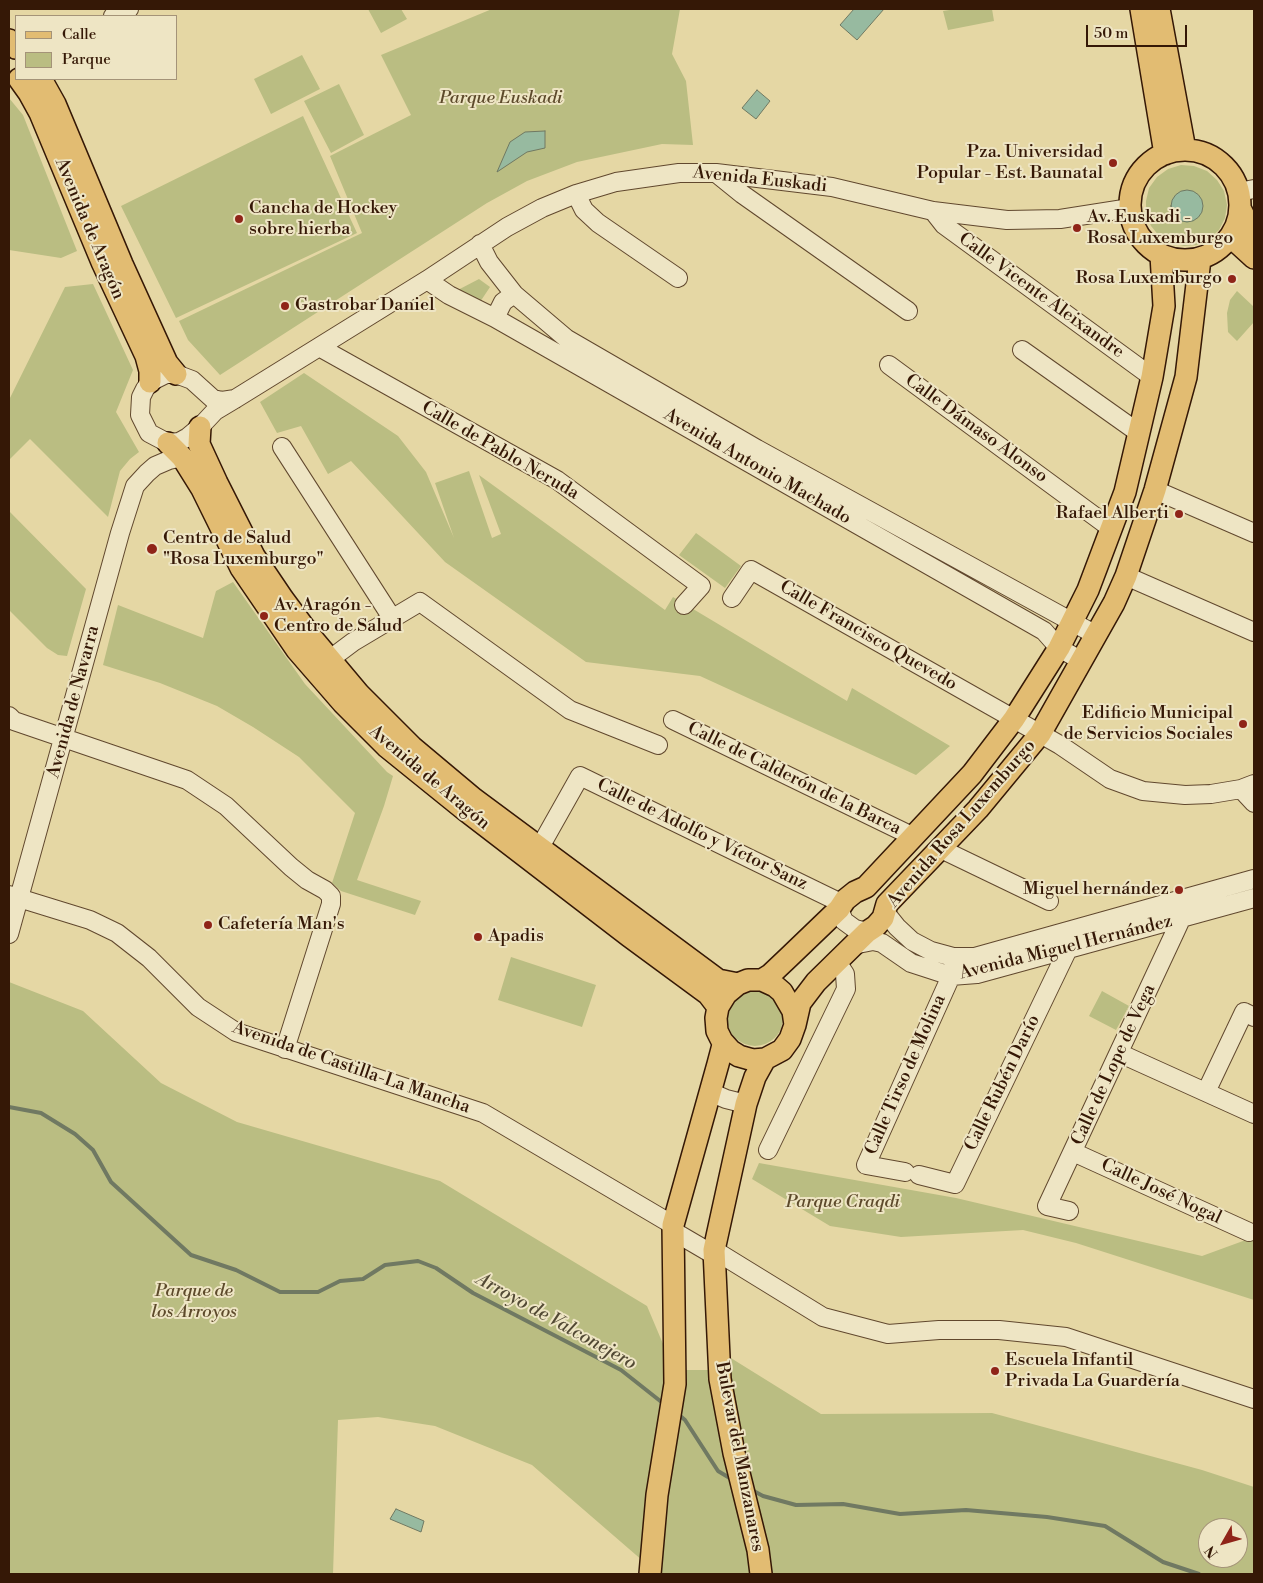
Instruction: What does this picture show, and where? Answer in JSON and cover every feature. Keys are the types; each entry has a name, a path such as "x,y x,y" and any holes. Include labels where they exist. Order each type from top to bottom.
{"main road":[{"path":"1141,9 1175,152"},
{"path":"1159,9 1175,152"},
{"name":"Avenida de Aragón","path":"20,80 30,93 40,113 102,262 146,356 150,370 150,382"},
{"name":"Avenida de Aragón","path":"42,80 55,104 122,264 167,363 176,374"},
{"path":"1245,197 1238,224 1231,237 1218,251 1200,259 1180,261 1161,256 1145,244 1134,228 1130,208 1132,191 1139,175 1150,162 1175,152 1203,153 1219,162 1232,175 1245,197 1254,236"},
{"path":"1231,237 1254,258"},
{"name":"Avenida Rosa Luxemburgo","path":"738,984 748,980 762,980 770,975 854,892 866,888 972,774 1014,719 1059,648 1088,590 1125,492 1152,377 1164,306 1161,256"},
{"name":"Avenida Rosa Luxemburgo","path":"764,1059 782,1050 790,1039 800,1003 816,982 860,938 876,926 883,918 886,908 978,809 1040,734 1114,603 1126,576 1154,490 1186,377 1200,259"},
{"name":"Avenida de Aragón","path":"202,425 200,444 217,483 254,556 282,599 329,660 359,694 412,747 474,799 718,980 738,984"},
{"name":"Avenida de Aragón","path":"175,450 202,489 241,568 297,650 386,747 480,822 708,994 718,1007"},
{"path":"762,980 775,986 782,992 793,1011 795,1025"},
{"path":"738,984 726,994 718,1007 716,1018 717,1031 722,1041 731,1051 739,1056 753,1060 764,1059"},
{"path":"650,1574 657,1495 675,1384 674,1226 722,1041"},
{"name":"Bulevar del Manzanares","path":"761,1574 758,1550 734,1453 720,1379 715,1250 746,1104 755,1077 764,1059"}],"street":[{"path":"115,15 129,9"},
{"name":"Avenida Euskadi","path":"202,425 215,411 427,280 480,244 542,208 576,194 616,182 679,173 716,173 832,187 933,211 1016,220 1060,219 1130,208"},
{"path":"716,173 742,194 908,312"},
{"path":"576,194 584,210 598,224 678,278"},
{"name":"Calle Vicente Aleixandre","path":"933,211 944,225 1152,377"},
{"name":"Avenida Antonio Machado","path":"480,244 489,262 514,294 567,340 742,440 1096,635"},
{"name":"Avenida Antonio Machado","path":"427,280 450,295 495,318 1044,632 1059,648 1082,661"},
{"path":"495,318 503,302 514,294"},
{"name":"Calle de Pablo Neruda","path":"319,347 557,480 701,586 684,605"},
{"path":"1022,350 1139,433"},
{"name":"Calle Dámaso Alonso","path":"889,365 1112,528"},
{"path":"147,473 151,462 153,446 139,408 141,397 150,382 166,374 176,374 192,380 213,399 222,401 235,399"},
{"path":"147,473 155,466 168,460 179,442 202,425 206,408 200,388"},
{"path":"149,433 175,450"},
{"path":"282,447 392,618"},
{"name":"Avenida de Navarra","path":"9,934 14,896 64,738 120,533 135,486 147,473"},
{"path":"1154,490 1254,533"},
{"name":"Calle Francisco Quevedo","path":"732,598 751,570 1014,719"},
{"path":"1126,576 1254,632"},
{"path":"1026,622 1034,601"},
{"path":"329,660 353,642 420,602 570,710 658,745"},
{"path":"9,716 14,721 187,780 226,806 291,868 331,896 328,914 285,1049"},
{"path":"1014,719 1060,745 1110,779 1143,791 1185,795 1211,794 1248,786 1254,802"},
{"name":"Calle de Calderón de la Barca","path":"673,720 914,837"},
{"name":"Calle de Adolfo y Víctor Sanz","path":"540,847 580,776 841,906"},
{"path":"941,849 1049,901"},
{"name":"Avenida Miguel Hernández","path":"866,888 876,889 884,896 886,908 897,927 912,941 931,951 955,957 975,957 1254,879"},
{"name":"Avenida de Castilla-La Mancha","path":"14,896 90,920 117,933 149,958 198,1006 236,1032 483,1113 715,1250 823,1317 888,1334 939,1330 999,1330 1066,1337 1254,1399"},
{"name":"Avenida Miguel Hernández","path":"860,938 882,943 911,962 951,976 977,974 1254,898"},
{"path":"1175,902 1181,919"},
{"path":"841,906 844,921 855,929 860,938"},
{"name":"Calle de Lope de Vega","path":"1069,1211 1047,1206 1181,919"},
{"name":"Calle Rubén Darío","path":"912,1173 955,1184 1068,949"},
{"path":"951,976 955,957"},
{"path":"768,1150 846,989 845,974 837,962"},
{"name":"Calle Tirso de Molina","path":"912,1173 866,1165 951,976"},
{"path":"1206,1092 1244,1012 1254,1017"},
{"path":"1120,1053 1254,1114"},
{"path":"710,1092 726,1099 746,1104"},
{"name":"Calle José Nogal","path":"1073,1152 1249,1232"}],"green space":[{"path":"368,9 401,9 407,19 381,33"},
{"name":"Parque Euskadi","path":"492,9 680,9 672,54 686,81 693,145 662,144 577,162 527,181 487,203 220,375 188,340 179,321 362,233 330,156 411,115 381,55"},
{"path":"992,9 994,21 948,30 943,11"},
{"path":"302,55 320,89 271,114 254,79"},
{"path":"339,84 364,135 331,153 304,101"},
{"path":"9,98 23,115 77,251 61,258 9,250"},
{"name":"Cancha de Hockey sobre hierba","path":"303,116 357,233 176,318 121,206"},
{"path":"1181,165 1194,166 1207,171 1217,180 1224,191 1227,205 1225,218 1219,230 1209,239 1197,245 1184,246 1171,243 1160,237 1151,226 1146,214 1149,188 1157,177 1168,169"},
{"path":"479,279 490,287 478,305 454,292"},
{"path":"93,284 133,370 116,412 139,452 120,471 108,517 30,439 9,460 9,400 65,287"},
{"path":"1237,291 1254,307 1254,322 1237,341 1228,332 1227,313 1230,300"},
{"path":"304,373 398,436 426,472 454,538 435,483 469,471 492,538 501,534 479,475 665,610 673,597 847,701 852,688 950,746 916,775 700,676 586,662 445,562 351,461 328,474 301,426 277,433 260,402"},
{"path":"9,511 86,589 67,656 58,655 47,648 9,610"},
{"path":"696,533 741,566 725,588 679,555"},
{"path":"233,582 305,684 387,772 393,776 357,880 421,901 415,915 341,891 332,883 355,813 299,757 217,706 160,683 103,665 118,605 203,638 216,591"},
{"path":"511,957 596,985 582,1027 498,1000"},
{"name":"Parque de los Arroyos","path":"9,982 83,1011 161,1083 237,1122 440,1181 647,1306 674,1370 716,1370 726,1355 821,1414 992,1413 1202,1470 1254,1487 1254,1574 658,1574 532,1465 435,1426 378,1417 338,1420 333,1574 9,1574"},
{"path":"755,990 766,992 775,998 781,1007 783,1018 781,1029 775,1038 766,1044 755,1046 744,1044 735,1038 729,1029 727,1018 729,1007 735,998 744,992"},
{"path":"1102,991 1129,1006 1116,1030 1089,1016"},
{"name":"Parque Craqdi","path":"759,1163 956,1198 1202,1256 1254,1237 1254,1300 1076,1243 1023,1230 901,1237 830,1226 752,1179"}],"shaded area":[{"path":"854,9 884,9 857,40 840,25"},
{"path":"757,90 770,101 756,119 742,108"},
{"path":"545,131 545,148 527,152 497,172 510,142 525,132"},
{"path":"1187,190 1199,194 1203,206 1199,218 1187,222 1175,218 1171,206 1175,194"},
{"path":"396,1509 424,1521 421,1532 390,1519"}],"waterway":[{"name":"Arroyo de Valconejero","path":"9,1107 41,1113 75,1134 93,1150 111,1182 191,1255 236,1270 280,1292 318,1292 340,1281 363,1279 385,1265 418,1261 436,1268 473,1293 621,1370 664,1404"},
{"name":"Arroyo de Valconejero","path":"678,1414 685,1420 718,1471 733,1480"},
{"name":"Arroyo de Valconejero","path":"750,1489 763,1496 796,1505 843,1504 900,1514 966,1510 1047,1517 1105,1526 1163,1562 1199,1574"}],"place":[{"name":"Pza. Universidad Popular - Est. Baunatal","path":"1113,163"},
{"name":"Cancha de Hockey sobre hierba","path":"239,219"},
{"name":"Av. Euskadi - Rosa Luxemburgo","path":"1077,228"},
{"name":"Rosa Luxemburgo","path":"1232,279"},
{"name":"Gastrobar Daniel","path":"285,306"},
{"name":"Rafael Alberti","path":"1179,514"},
{"name":"Centro de Salud \"Rosa Luxemburgo\"","path":"152,549"},
{"name":"Av. Aragón - Centro de Salud","path":"264,616"},
{"name":"Edificio Municipal de Servicios Sociales","path":"1243,724"},
{"name":"Miguel hernández","path":"1179,890"},
{"name":"Cafetería Man's","path":"208,925"},
{"name":"Apadis","path":"478,937"},
{"name":"Escuela Infantil Privada La Guardería","path":"995,1371"}]}
